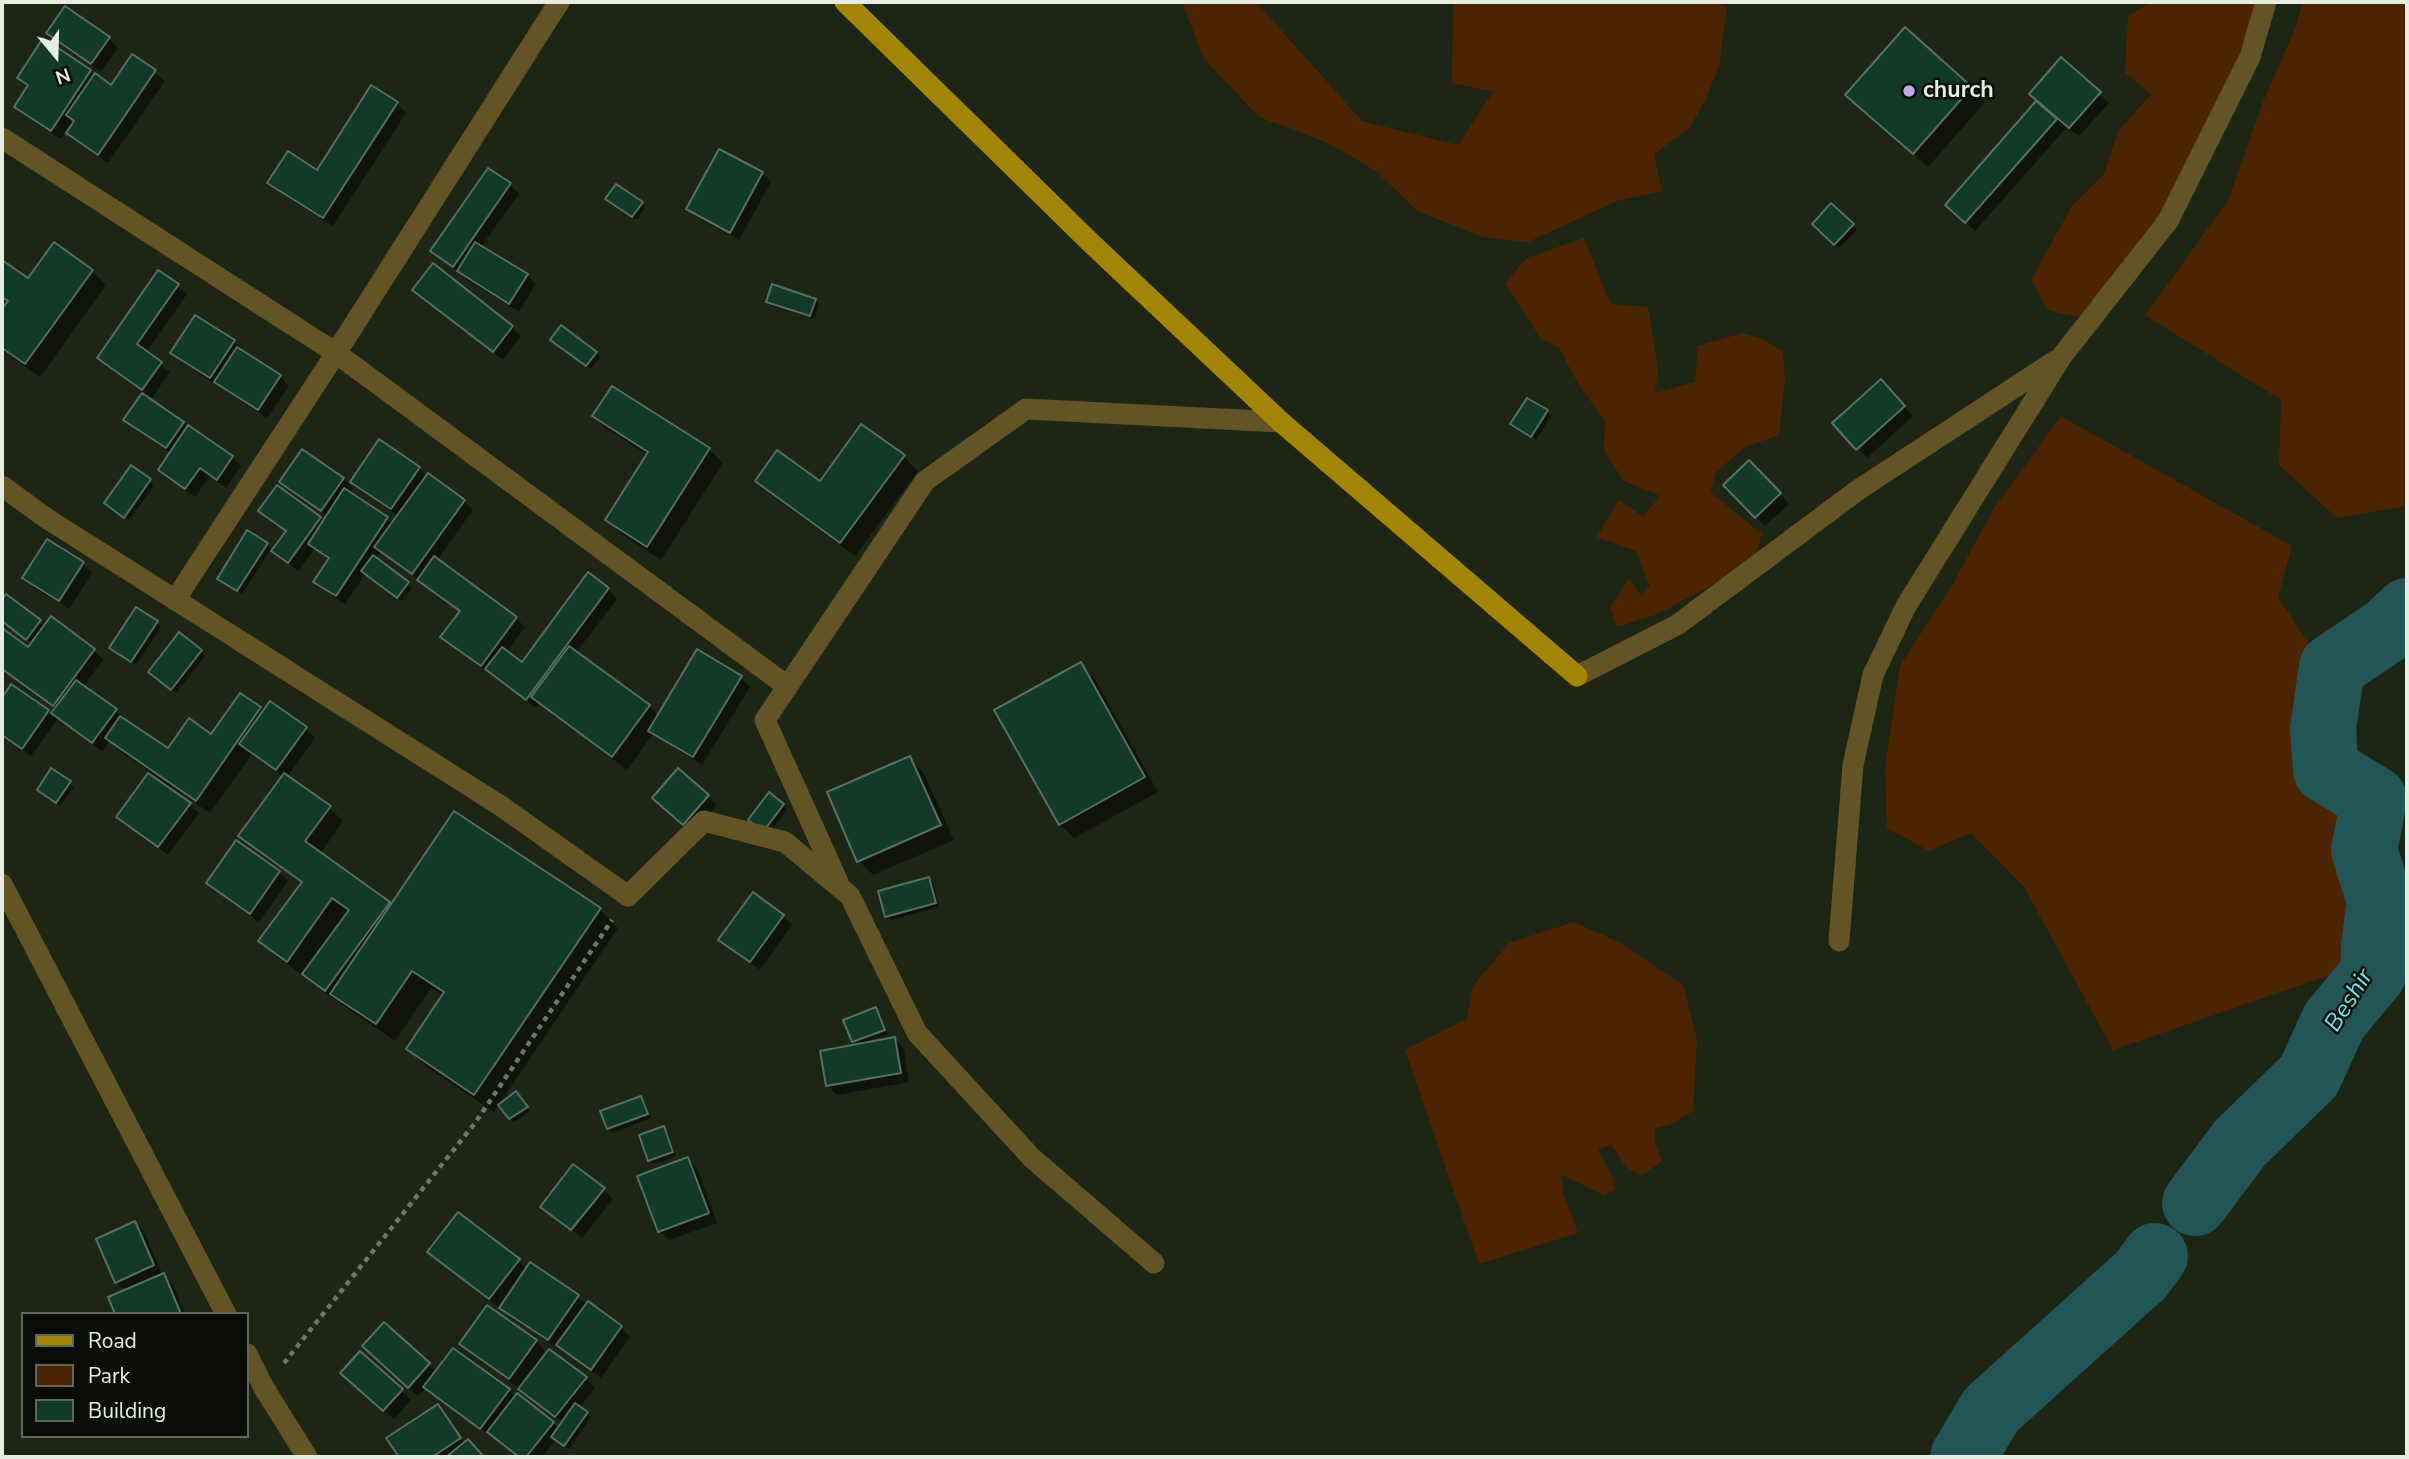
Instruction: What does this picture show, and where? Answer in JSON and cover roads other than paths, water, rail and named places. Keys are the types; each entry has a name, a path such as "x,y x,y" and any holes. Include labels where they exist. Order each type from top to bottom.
{"main road":[{"path":"845,2 1091,243 1281,422 1577,676"}],"street":[{"path":"175,600 559,2"},
{"path":"1839,942 1853,765 1873,675 1906,606 2062,356 2168,221 2250,57 2266,2"},
{"path":"2,138 336,353 787,687"},
{"path":"1577,676 1677,625 1858,490 2062,356"},
{"path":"841,887 765,720 925,481 1026,409 1281,422"},
{"path":"2,486 46,518 501,806 628,896 705,821 785,842 850,896 917,1033 1032,1158 1154,1264"},
{"path":"2,884 225,1312"},
{"path":"248,1356 264,1388 307,1457"}],"waterway":[{"name":"Beshir","path":"2195,1203 2240,1143 2309,1076 2334,1021 2373,974 2380,901 2364,850 2374,799 2326,770 2323,729 2332,667 2387,630 2407,611"},
{"name":"Beshir","path":"1963,1457 1991,1410 2141,1275 2155,1256"}],"place":[{"name":"church","path":"1909,91"}]}
